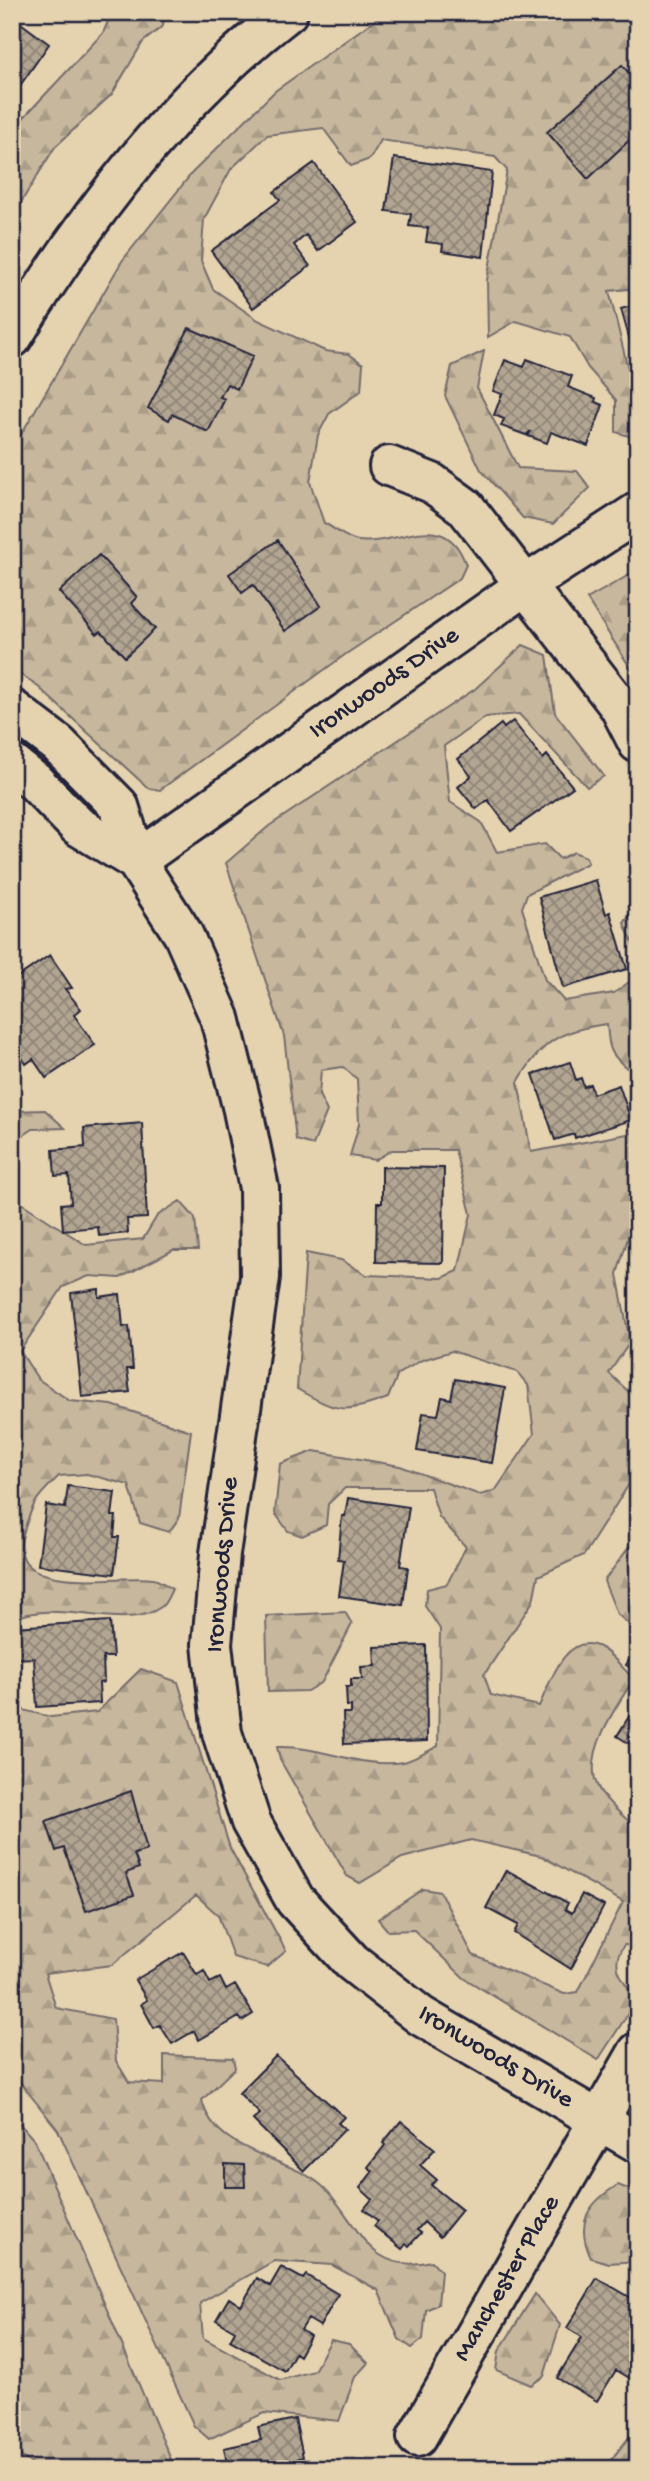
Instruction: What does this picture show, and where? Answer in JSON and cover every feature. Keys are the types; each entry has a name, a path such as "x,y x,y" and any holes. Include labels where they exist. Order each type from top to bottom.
{"street":[{"path":"12,338 49,278 118,182 201,89 277,15"},
{"path":"389,466 432,483 465,507 619,706 638,743"},
{"name":"Ironwoods Drive","path":"135,862 527,584 638,512"},
{"name":"Ironwoods Drive","path":"12,709 58,744 119,806 135,862 183,933 220,1018 259,1188 260,1277 220,1555 212,1644 222,1733 251,1822 295,1900 352,1962 421,2016 638,2143"},
{"name":"Ironwoods Drive","path":"12,764 35,782 78,826 135,862"},
{"name":"Manchester Place","path":"418,2437 638,2052"}],"green space":[{"path":"112,12 164,12 163,26 143,42 112,94 55,147 12,217 12,130 103,33"},
{"path":"386,12 638,12 638,288 609,291 638,409 638,471 632,437 616,432 616,400 588,368 570,337 516,321 488,337 487,280 507,170 495,157 381,140 370,159 351,166 323,128 267,135 231,169 204,219 201,261 213,289 258,320 325,351 349,354 363,364 361,391 329,414 318,435 310,482 324,523 358,541 434,533 447,537 457,547 466,565 460,578 346,654 160,790 148,788 34,683 12,669 12,450 122,261 192,173 275,91"},
{"path":"484,351 477,388 518,468 577,471 590,488 553,524 523,518 481,470 445,396 452,366"},
{"path":"638,570 638,680 587,599"},
{"path":"523,645 547,655 555,713 604,776 587,787 519,714 486,717 444,746 450,802 481,822 497,852 545,844 560,859 574,852 586,857 588,863 527,894 522,908 545,980 564,1001 614,993 636,977 638,970 638,1065 628,1069 613,1054 607,1024 577,1030 554,1040 535,1056 518,1082 531,1152 638,1132 638,1216 633,1221 617,1274 630,1342 609,1373 634,1397 638,1419 638,1470 584,1555 538,1576 533,1601 484,1675 491,1695 539,1706 559,1664 575,1647 585,1644 597,1646 607,1652 634,1679 604,1730 594,1759 594,1772 597,1785 605,1797 638,1830 638,1946 624,1945 617,1960 623,1980 637,2000 598,2060 464,1978 414,1930 388,1931 378,1919 423,1889 440,1892 473,1955 564,1994 578,1992 623,1902 541,1856 471,1840 402,1858 360,1883 347,1876 280,1760 277,1747 308,1749 355,1760 387,1763 407,1761 438,1746 440,1629 425,1606 427,1589 447,1584 466,1547 439,1517 430,1488 345,1488 328,1504 326,1525 302,1536 288,1531 275,1513 280,1464 314,1451 400,1466 480,1495 495,1491 534,1434 528,1385 517,1372 452,1351 422,1360 398,1374 388,1398 361,1407 332,1406 297,1389 306,1253 341,1260 367,1275 442,1278 458,1271 471,1214 455,1150 392,1150 375,1160 350,1156 359,1124 357,1079 343,1067 321,1070 319,1095 327,1111 313,1145 296,1140 284,1036 226,863 269,826 475,689"},
{"path":"638,903 638,955 624,923"},
{"path":"45,1110 65,1128 33,1129 12,1143 12,1111"},
{"path":"12,1197 86,1245 143,1239 157,1216 180,1201 195,1218 198,1250 173,1250 120,1278 89,1276 63,1287 20,1351 38,1379 70,1401 112,1405 191,1431 179,1518 169,1532 140,1523 129,1485 87,1474 59,1476 36,1502 23,1534 22,1554 31,1567 47,1575 68,1579 153,1579 172,1589 163,1606 146,1614 109,1617 48,1612 29,1614 12,1620"},
{"path":"638,1535 638,1621 632,1627 617,1614 604,1581"},
{"path":"345,1612 352,1624 322,1682 307,1691 268,1692 266,1616"},
{"path":"141,1669 178,1682 230,1848 286,1951 267,1967 233,1957 218,1915 196,1895 112,1965 45,1973 56,2008 113,2019 116,2061 129,2082 164,2084 164,2055 233,2058 235,2068 202,2100 209,2117 220,2131 235,2142 306,2175 321,2185 365,2241 380,2255 405,2263 432,2261 441,2271 438,2304 426,2310 423,2339 412,2348 399,2339 378,2290 332,2265 274,2261 200,2303 203,2338 280,2380 314,2371 331,2340 349,2344 368,2363 355,2377 339,2421 264,2413 209,2439 194,2426 58,2130 12,2072 12,1690 23,1710 51,1717 97,1712"},
{"path":"12,2115 35,2141 175,2469 39,2469 12,2450"},
{"path":"618,2185 638,2193 638,2261 609,2263 591,2258 586,2246 584,2225 587,2216 598,2199"},
{"path":"535,2294 560,2325 544,2376 531,2385 496,2370 499,2351"},
{"path":"638,2426 638,2468 607,2465"}],"building":[{"path":"18,21 49,44 12,97 12,29"},
{"path":"622,65 638,83 638,132 588,179 547,132"},
{"path":"394,158 492,172 483,257 442,251 443,244 426,242 428,228 409,226 411,214 386,211"},
{"path":"314,163 357,222 318,251 306,235 294,245 310,266 253,308 211,251 280,200 274,192"},
{"path":"638,304 638,369 621,309"},
{"path":"189,328 253,356 237,389 227,384 220,397 225,399 208,432 172,414 169,420 148,408"},
{"path":"527,359 572,376 568,387 596,398 595,402 603,405 588,446 551,432 547,443 528,436 531,431 526,435 501,426 504,419 494,415 502,394 493,391 505,360 524,367"},
{"path":"278,540 321,606 285,631 253,585 242,593 229,574"},
{"path":"99,555 137,597 131,603 155,629 125,657 101,631 97,634 59,592"},
{"path":"513,721 543,759 547,755 573,787 511,831 488,800 476,809 458,787 471,776 458,759 501,724 504,728"},
{"path":"596,880 606,914 610,912 627,969 563,988 539,897"},
{"path":"50,955 72,988 65,989 81,1009 74,1015 95,1045 46,1078 33,1059 26,1064 12,1043 12,981"},
{"path":"570,1062 576,1080 581,1078 584,1087 590,1084 593,1094 619,1085 631,1120 575,1138 574,1134 555,1140 533,1074"},
{"path":"142,1123 147,1218 127,1219 128,1233 99,1236 98,1227 63,1230 61,1204 71,1203 69,1175 55,1176 53,1150 85,1147 84,1128"},
{"path":"382,1167 444,1168 443,1263 376,1262 377,1203 382,1203"},
{"path":"99,1289 99,1297 120,1294 123,1327 129,1326 133,1369 127,1369 130,1392 82,1397 71,1293"},
{"path":"455,1379 505,1388 492,1463 417,1451 423,1413 438,1415 442,1397 451,1399"},
{"path":"68,1486 115,1492 112,1516 116,1516 114,1537 119,1537 114,1574 38,1565 46,1505 65,1508"},
{"path":"348,1498 409,1507 400,1566 408,1567 403,1605 339,1596 344,1560 338,1559 342,1516 345,1516"},
{"path":"110,1621 113,1657 103,1657 104,1682 99,1683 100,1703 37,1707 34,1658 15,1659 13,1627"},
{"path":"426,1645 427,1741 344,1744 343,1713 351,1713 351,1706 347,1706 346,1687 351,1687 351,1679 362,1679 361,1667 375,1666 374,1647"},
{"path":"638,1646 638,1672 626,1665"},
{"path":"638,1702 638,1749 617,1736"},
{"path":"131,1791 147,1850 134,1854 139,1868 126,1873 134,1895 86,1911 64,1848 56,1851 46,1821"},
{"path":"506,1870 568,1903 565,1909 572,1913 582,1894 604,1906 571,1969 514,1933 518,1925 486,1908"},
{"path":"183,1952 197,1975 204,1971 210,1983 220,1978 226,1990 235,1985 253,2014 242,2021 239,2017 199,2040 194,2031 172,2044 160,2025 154,2028 141,2004 147,2000 135,1980"},
{"path":"276,2056 344,2117 338,2123 345,2129 304,2171 253,2120 260,2114 239,2093"},
{"path":"401,2121 435,2149 420,2165 437,2180 431,2185 462,2210 440,2237 424,2222 417,2230 421,2233 409,2246 406,2244 402,2249 374,2226 378,2221 364,2209 372,2199 360,2188 373,2171 368,2167"},
{"path":"225,2164 244,2165 245,2187 225,2187"},
{"path":"281,2267 303,2279 306,2275 338,2294 320,2326 308,2319 301,2330 310,2336 299,2356 295,2353 285,2371 230,2340 235,2331 216,2320 229,2298 241,2306 257,2278 270,2286"},
{"path":"597,2278 633,2299 631,2304 638,2308 638,2383 616,2370 597,2401 557,2378 582,2337 567,2328"},
{"path":"295,2419 303,2457 297,2459 299,2469 228,2469 224,2448 261,2440 258,2427"}]}
